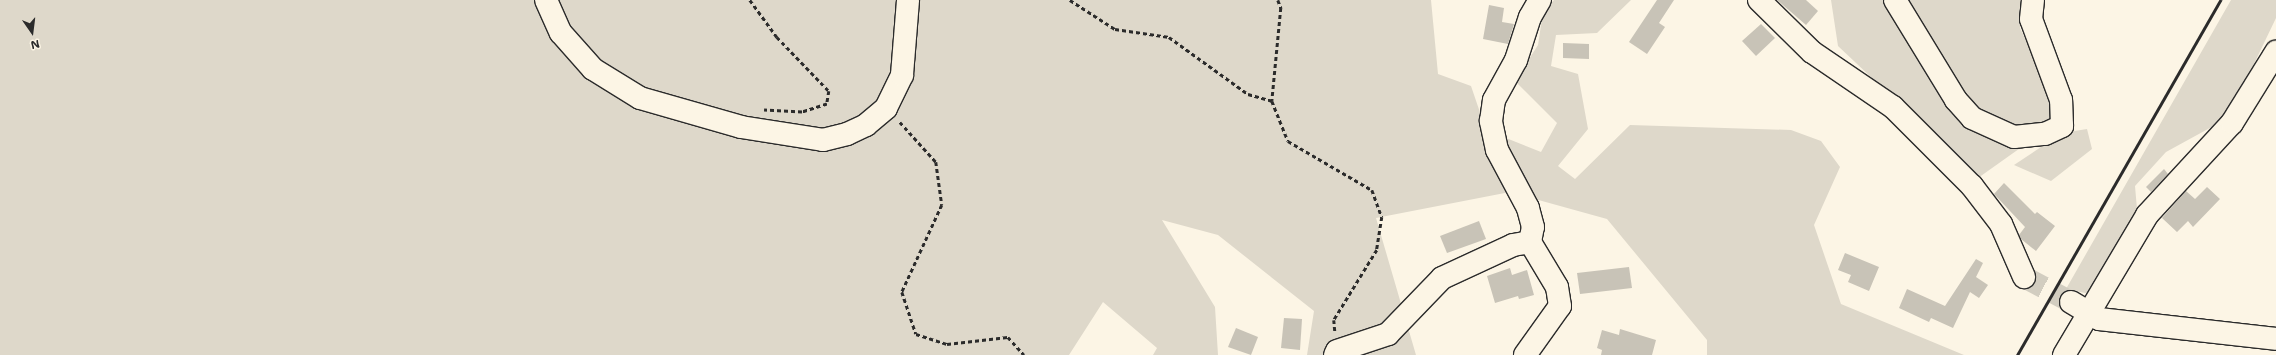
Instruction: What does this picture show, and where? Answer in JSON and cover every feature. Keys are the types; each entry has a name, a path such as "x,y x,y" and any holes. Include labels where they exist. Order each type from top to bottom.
{"street":[{"path":"546,0 561,33 593,69 640,98 741,126 823,140 847,134 866,125 886,108 902,75 908,0"},
{"path":"1525,355 1560,306 1557,287 1530,242 1532,227 1528,208 1497,150 1491,121 1494,100 1516,60 1530,17 1540,0"},
{"path":"1759,0 1812,52 1893,107 1972,186 2001,224 2024,277"},
{"path":"1895,0 1956,100 1972,118 2014,137 2045,134 2062,126 2061,100 2031,19 2034,0"},
{"path":"2064,355 2079,307 2147,215 2232,123 2276,52"},
{"path":"1336,353 1388,334 1442,278 1513,245 1530,242"},
{"path":"2079,307 2099,319 2276,339"}],"path":[{"path":"741,126 765,109 802,112 827,104 829,91 777,37 750,0"},
{"path":"1070,0 1115,29 1169,37 1248,94 1272,101"},
{"path":"1278,0 1281,8 1272,101 1288,141 1372,190 1382,217 1377,250 1334,320 1336,353"},
{"path":"886,108 936,162 942,205 902,292 916,334 947,344 1008,337 1024,355"}],"shaded area":[{"path":"0,0 1431,0 1438,74 1471,86 1486,130 1541,152 1557,123 1515,81 1538,45 1543,12 1554,0 1631,0 1597,33 1556,35 1551,66 1578,74 1588,129 1558,166 1575,179 1630,125 1791,130 1821,141 1840,167 1814,225 1841,304 1964,355 1707,355 1707,340 1607,219 1510,192 1376,218 1416,355 1307,355 1314,311 1218,235 1162,220 1215,307 1218,355 1153,355 1157,348 1103,302 1069,355 0,355"},
{"path":"1831,0 2026,0 2020,28 2055,101 2050,127 1978,178 1838,46"},
{"path":"2231,0 2276,0 2276,18 2228,118 2166,152 2135,186 2137,209 2090,294 2066,289"},
{"path":"2087,129 2092,149 2051,181 2014,165 2062,133"}],"building":[{"path":"1657,0 1674,0 1659,23 1665,27 1647,54 1629,42"},
{"path":"1777,0 1806,0 1818,11 1806,25"},
{"path":"1489,5 1504,8 1502,22 1514,24 1508,44 1483,39"},
{"path":"1761,24 1775,38 1756,56 1742,41"},
{"path":"1563,43 1589,44 1589,59 1563,58"},
{"path":"2164,169 2168,174 2151,192 2146,187"},
{"path":"2004,183 2035,214 2037,212 2055,226 2036,251 2021,239 2019,235 2025,227 1994,194"},
{"path":"2207,187 2220,199 2193,227 2188,221 2177,232 2162,218 2186,191 2195,199"},
{"path":"1479,221 1486,239 1447,253 1440,236"},
{"path":"1845,253 1879,267 1869,291 1848,282 1851,275 1838,270"},
{"path":"1976,259 1983,263 1976,277 1988,285 1979,298 1970,292 1953,328 1931,318 1929,322 1899,308 1907,289 1945,306"},
{"path":"1629,267 1632,288 1580,294 1577,273"},
{"path":"1510,268 1512,275 1527,270 1534,295 1519,299 1518,296 1495,303 1487,276"},
{"path":"1284,318 1302,319 1300,350 1281,348"},
{"path":"1236,328 1258,337 1251,355 1228,347"},
{"path":"1620,329 1656,340 1652,355 1601,355 1602,350 1597,348 1602,330 1619,335"}],"tunnel":[{"path":"2024,277 2071,302"}],"railway":[{"path":"2017,355 2220,0"}]}
